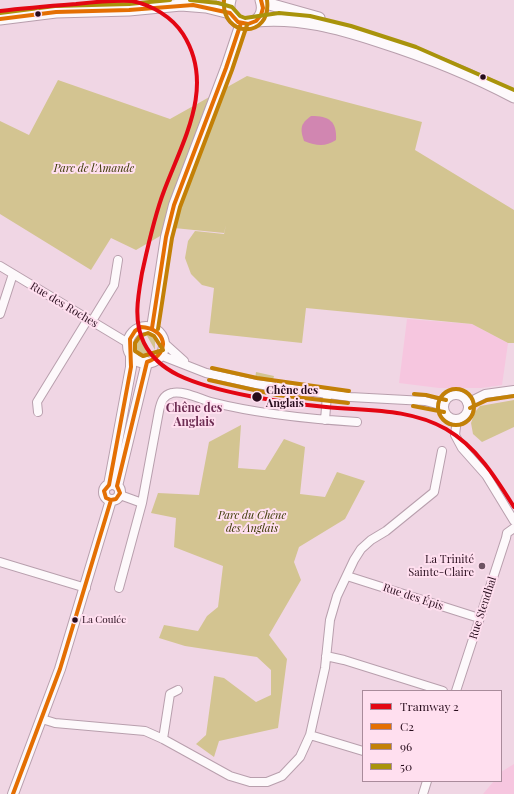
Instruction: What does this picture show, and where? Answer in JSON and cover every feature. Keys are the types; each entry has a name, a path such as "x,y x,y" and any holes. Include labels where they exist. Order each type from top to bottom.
{"main road":[{"path":"230,0 230,14"},
{"path":"256,21 262,13 262,1 413,45 457,63 514,90"},
{"path":"0,18 56,12 129,10 181,5 206,7 230,14 235,20 248,24 256,21 278,19 298,21 349,32 414,52 514,97"}],"street":[{"path":"152,328 166,237 174,206 226,68 241,23"},
{"path":"38,412 37,402 114,284 118,260"},
{"name":"Rue des Roches","path":"0,266 128,343"},
{"path":"0,314 12,274"},
{"path":"114,492 131,367 131,354 128,343 132,334 137,329 143,327 152,328 160,334 164,343 173,353 193,367"},
{"path":"131,354 137,360 147,362 154,361 160,355 164,343"},
{"path":"160,355 206,373 256,384 327,395 425,400 444,406"},
{"path":"13,794 42,719 86,588 114,492 147,362"},
{"path":"467,403 485,394 514,390"},
{"path":"119,588 142,503 158,411 161,400 167,394 174,392 236,407 325,420 357,422"},
{"path":"325,420 327,395"},
{"path":"453,396 462,397 467,403 466,414 456,419 448,416 444,406 447,400 453,396"},
{"path":"456,419 456,435 459,443 486,475 514,521"},
{"path":"42,719 55,723 145,731 164,739 230,776 258,782 274,780 288,771 300,757 310,735 322,686 328,629 337,596 361,549 434,492 442,451"},
{"path":"114,492 142,503"},
{"name":"Rue Stendhal","path":"456,690 506,538 508,533 514,528"},
{"path":"0,562 86,588"},
{"name":"Rue des Épis","path":"347,576 479,618"},
{"path":"326,656 344,660 440,690"},
{"path":"164,739 170,694 178,690"},
{"path":"310,735 362,751"},
{"path":"423,794 427,782"}],"shaded area":[{"path":"311,116 323,117 331,121 335,128 336,140 324,145 304,141 302,127"},
{"path":"407,319 472,324 508,343 502,385 481,388 439,388 399,383"},
{"path":"514,764 514,794 483,794 493,782 502,782 502,771"}],"green space":[{"path":"149,0 217,0 216,5 158,4"},
{"name":"Parc de l'Amande","path":"247,76 422,122 415,150 514,210 514,343 508,343 472,324 306,308 302,343 209,333 214,288 202,285 191,274 185,258 188,241 195,231 224,234 226,225 224,233 174,228 136,250 111,238 91,270 0,214 0,121 29,135 58,80 170,119"},
{"path":"146,334 152,336 155,340 155,350"},
{"path":"140,336 150,354 142,354 136,349 136,341"},
{"path":"256,372 274,376 272,383 255,380"},
{"path":"514,400 514,427 482,442 473,434 471,423 475,412 480,406"},
{"name":"Parc du Chêne des Anglais","path":"241,425 238,468 265,470 284,439 305,447 300,494 325,497 337,472 365,481 345,519 299,547 294,562 301,580 269,635 287,659 278,728 219,741 214,757 196,744 206,735 214,676 224,678 256,702 271,695 271,670 257,657 185,646 159,638 164,625 198,631 207,616 218,607 223,566 174,547 176,518 151,513 158,493 199,495 209,442"}],"tram line":[{"name":"2","path":"0,11 97,2 132,1 147,5 161,13 173,22 183,34 192,54 197,73 193,113 187,133 157,211 142,273 137,308 138,326 144,343 158,362 178,375 230,392 271,400 309,405 403,414 432,422 457,436 476,454 493,474 514,507"}],"transit line":[{"name":"50","path":"0,13 55,6 129,4 170,0"},
{"name":"50","path":"190,0 218,3 232,7 240,16 245,18 279,13 310,16 351,26 416,47 514,90"},
{"name":"96","path":"224,0 225,13 230,22 238,27 246,29 255,27 262,22 266,13 267,0"},
{"name":"C2","path":"0,19 56,12 129,10 193,5 230,13 238,22 248,24 256,21 261,15 263,8 261,0"},
{"name":"C2","path":"152,328 166,237 174,205 226,68 241,23"},
{"name":"96","path":"158,329 172,238 180,207 232,70 247,25"},
{"name":"C2","path":"141,327 149,328 156,332 163,342 163,347 155,358 147,362 117,486 120,493 116,499 111,500 106,498 104,491 109,485 131,367 130,339 135,331 141,327"},
{"name":"96","path":"148,333 154,336 163,350 143,356 135,351 135,343 140,336 148,333"},
{"name":"96","path":"212,368 257,378 349,391"},
{"name":"96","path":"209,380 277,395 348,403"},
{"name":"96","path":"456,389 469,394 474,407 469,420 456,425 443,420 438,407 443,394 456,389"},
{"name":"96","path":"414,394 426,395 446,400"},
{"name":"96","path":"470,408 487,400 514,396"},
{"name":"96","path":"413,406 444,412"},
{"name":"C2","path":"13,794 60,669 111,500"}],"place":[{"name":"Chêne des Anglais","path":"257,397"},
{"name":"La Trinité Sainte-Claire","path":"482,566"},
{"name":"La Coulée","path":"75,620"}],"district":[{"name":"Chêne des Anglais","path":"194,415"}]}
